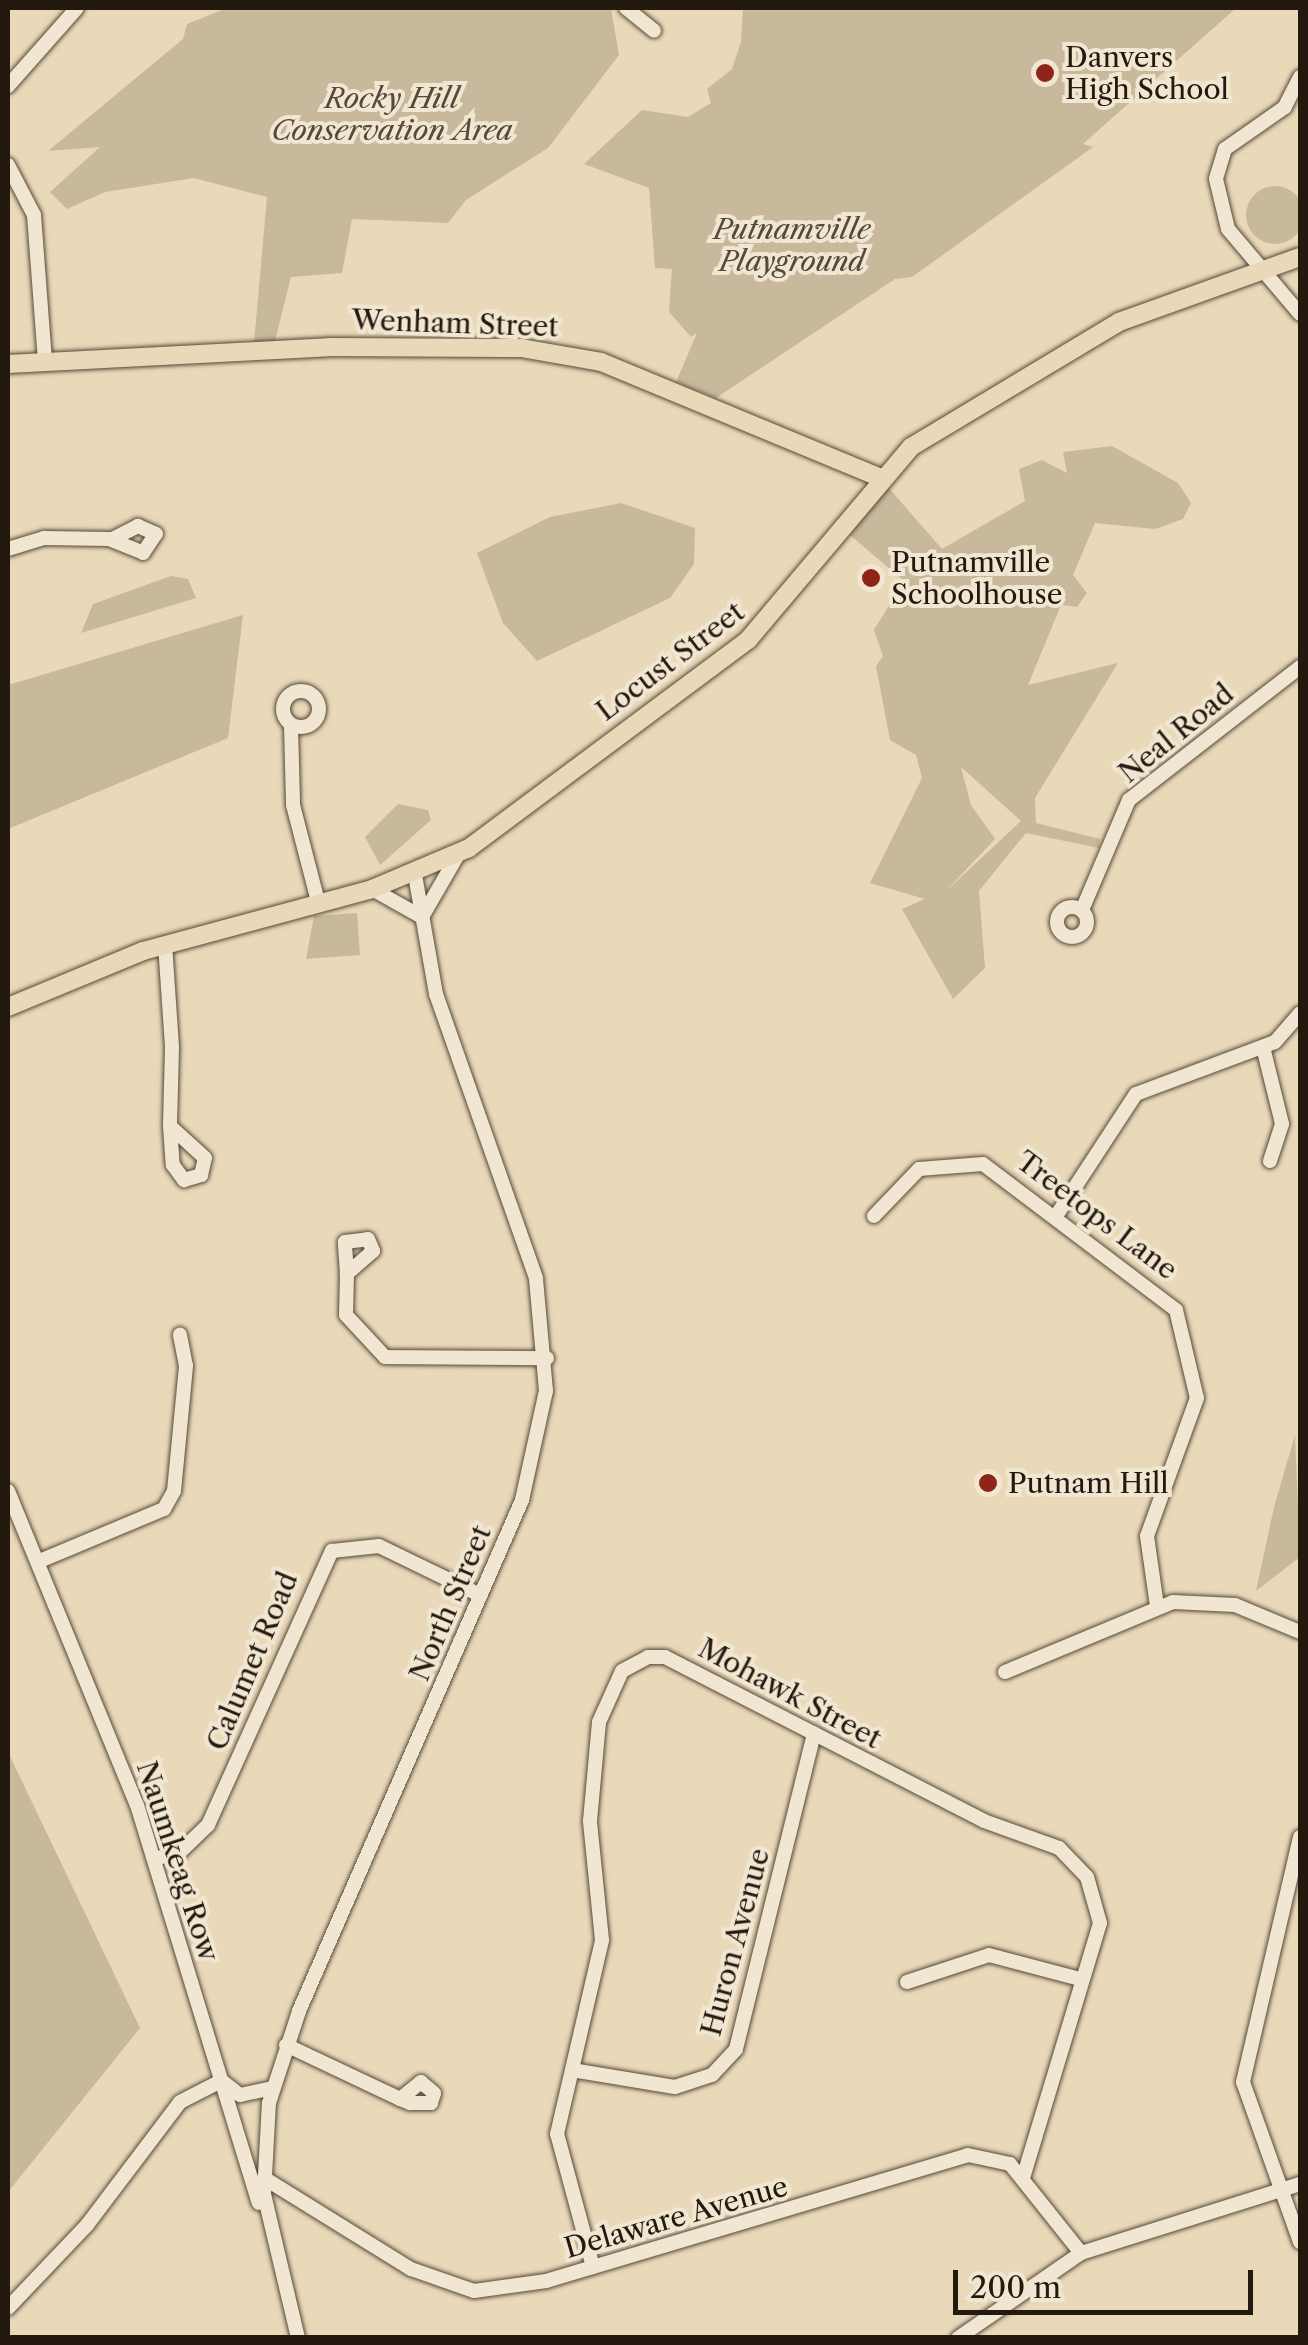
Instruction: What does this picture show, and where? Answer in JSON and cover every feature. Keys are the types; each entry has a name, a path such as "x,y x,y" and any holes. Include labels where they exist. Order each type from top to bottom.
{"main road":[{"name":"Locust Street","path":"8,1007 165,944 372,890 460,854 748,640 878,476 1095,335 1300,258"},
{"name":"Wenham Street","path":"8,364 329,347 568,354 878,476"}],"street":[{"path":"8,86 76,8"},
{"path":"626,8 654,31"},
{"path":"1300,77 1285,107 1224,148 1216,179 1228,228 1268,268 1300,314"},
{"path":"8,165 34,215 45,362"},
{"path":"8,549 44,538 113,539"},
{"name":"Neal Road","path":"1082,910 1129,800 1300,667"},
{"path":"291,726 293,806 318,902"},
{"path":"372,890 422,917 460,854"},
{"name":"North Street","path":"298,2338 275,2256 264,2178 273,2088 286,2044 480,1596 538,1447 546,1358 536,1278 436,994 415,875"},
{"path":"165,944 170,1126"},
{"path":"1058,1213 1136,1094 1173,1073 1263,1047 1300,1014"},
{"path":"1263,1047 1282,1124 1270,1160"},
{"name":"Treetops Lane","path":"874,1216 905,1176 960,1159 1006,1174 1158,1289 1192,1347 1190,1438 1146,1536 1157,1606"},
{"path":"347,1274 350,1325 385,1358 546,1358"},
{"path":"42,1560 164,1509 174,1490 186,1366 180,1336"},
{"name":"Naumkeag Row","path":"8,1490 42,1560 154,1859 275,2256"},
{"name":"Calumet Road","path":"154,1859 180,1852 208,1824 332,1551 378,1546 480,1596"},
{"path":"1006,1672 1157,1606 1235,1605 1300,1632"},
{"name":"Mohawk Street","path":"593,2267 560,2164 572,2070 602,1940 591,1768 622,1672 665,1656 814,1734 1073,1860 1094,1888 1100,1923 1080,1978 1023,2178"},
{"name":"Huron Avenue","path":"572,2070 675,2086 712,2074 736,2049 814,1734"},
{"path":"1300,1836 1244,2056 1249,2102 1300,2242"},
{"path":"907,1982 989,1955 1080,1978"},
{"path":"286,2044 400,2099"},
{"path":"8,2308 86,2225 180,2102 221,2080 240,2095 273,2088"},
{"name":"Delaware Avenue","path":"264,2178 443,2284 510,2289 953,2158 999,2158 1023,2178 1081,2254"},
{"path":"958,2338 1081,2254 1300,2184"}],"green space":[{"name":"Rocky Hill Conservation Area","path":"227,8 611,8 619,55 548,148 466,200 448,223 352,219 342,273 291,277 275,341 254,343 267,197 194,178 105,192 67,209 50,192 100,147 48,151 183,39 187,24"},
{"name":"Putnamville Playground","path":"743,8 1236,8 1083,144 1093,147 912,277 895,279 716,398 676,382 697,333 691,337 669,312 672,269 655,268 649,188 584,164 642,110 688,117 711,103 707,89 732,69 741,42"},
{"path":"1275,186 1295,195 1304,215 1295,235 1275,244 1255,235 1246,215 1255,195"},
{"path":"1112,446 1178,483 1191,503 1183,519 1155,529 1095,523 1073,575 1087,593 1077,607 1061,605 1028,685 1118,663 1035,798 1036,823 1100,839 1099,848 1026,833 979,891 985,968 953,999 902,909 925,899 870,883 922,778 916,755 890,740 876,666 883,656 874,630 904,581 850,535 887,486 942,549 1025,501 1019,469 1042,460 1067,473 1063,452","holes":["961,767 1021,821 946,891 995,839 971,805"]},
{"path":"621,503 695,528 694,564 670,598 537,661 503,623 477,553 550,517"},
{"path":"171,576 188,579 196,598 81,633 93,604"},
{"path":"243,615 228,738 8,829 8,685"},
{"path":"398,804 428,810 431,820 380,865 365,837"},
{"path":"357,913 360,955 306,959 314,916"},
{"path":"1295,1435 1300,1557 1256,1591 1274,1507"},
{"path":"8,1752 140,2028 8,2192"}],"place":[{"name":"Danvers High School","path":"1045,73"},
{"name":"Putnamville Schoolhouse","path":"871,578"},
{"name":"Putnam Hill","path":"988,1483"}]}
